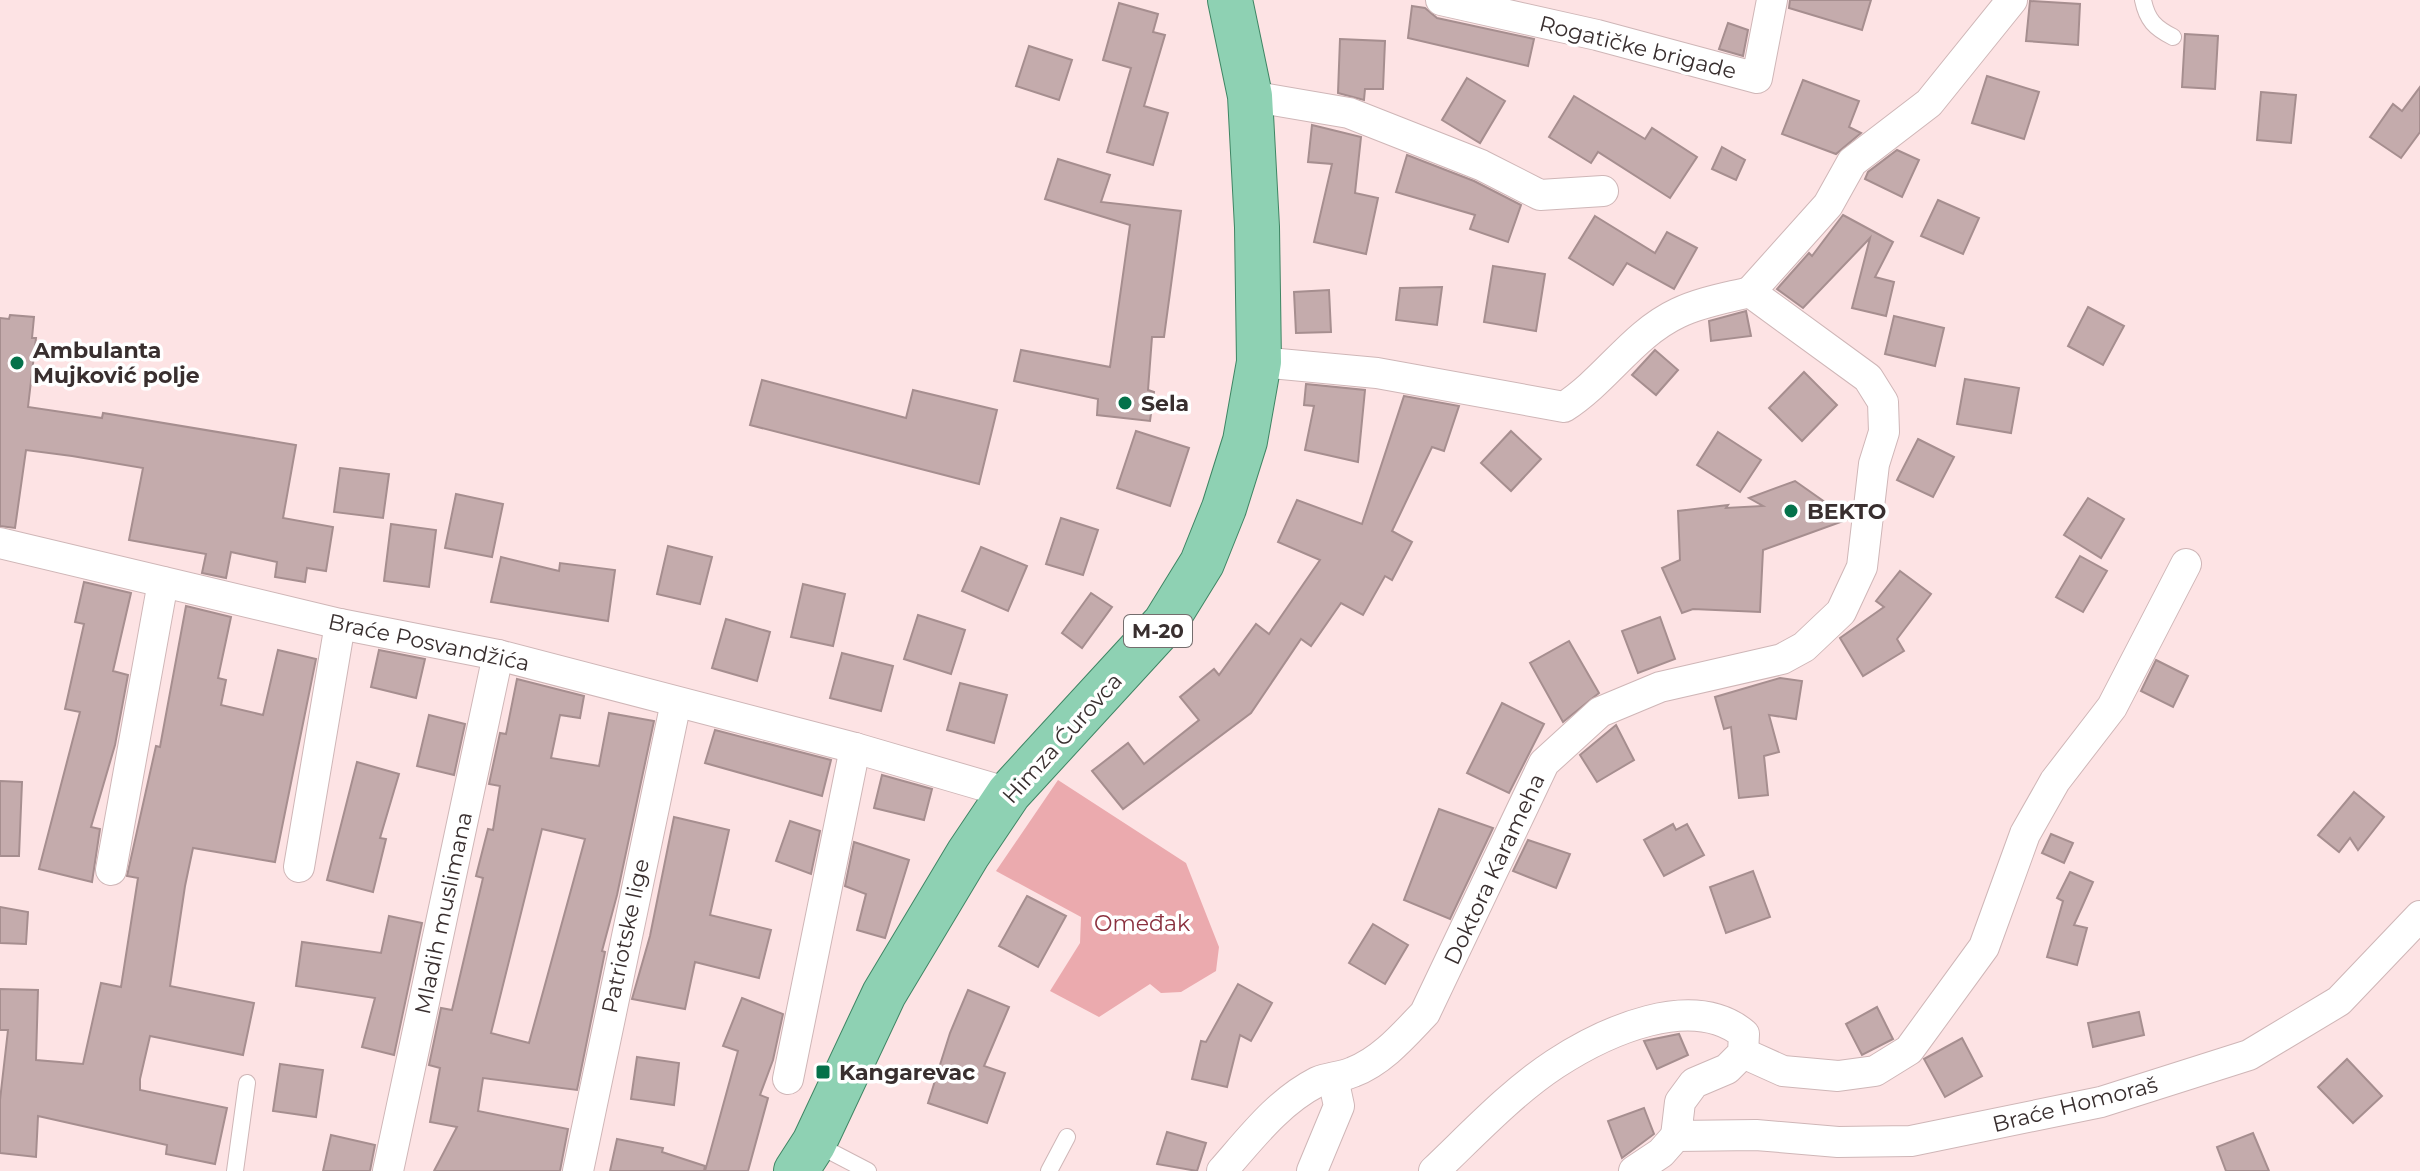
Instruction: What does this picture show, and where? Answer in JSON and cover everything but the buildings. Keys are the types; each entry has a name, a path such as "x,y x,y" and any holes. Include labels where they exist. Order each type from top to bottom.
{"main road":[{"name":"Himza Ćurovca","path":"805,1157 884,994 1009,793 1165,623 1202,563 1245,441 1259,362 1250,96 1230,0"}],"street":[{"name":"Rogatičke brigade","path":"1441,0 1597,35 1757,78 1772,0"},
{"path":"1259,362 1377,373 1564,407 1590,390 1637,341 1677,313 1750,292 1828,205 1852,162 1929,103 2012,0"},
{"path":"1250,96 1349,113 1481,165 1540,195 1603,191"},
{"name":"Doktora Karameha","path":"1222,1171 1269,1117 1319,1082 1367,1065 1396,1044 1425,1013 1544,763 1600,712 1660,687 1782,659 1804,647 1841,612 1862,567 1874,464 1884,432 1883,402 1868,378 1750,292"},
{"name":"Braće Posvandžića","path":"0,543 340,624 498,655 855,748 1009,793"},
{"path":"1743,1053 1783,1071 1838,1076 1875,1071 1909,1050 1984,947 2025,834 2055,781 2112,707 2186,564"},
{"path":"111,870 163,582"},
{"path":"299,867 340,624"},
{"name":"Mladih muslimana","path":"388,1171 498,655"},
{"name":"Patriotske lige","path":"578,1171 676,702"},
{"path":"788,1079 855,748"},
{"name":"Braće Homoraš","path":"1676,1136 1756,1135 1838,1142 1911,1141 2101,1102 2262,1048 2339,1001 2420,916"},
{"path":"1434,1171 1555,1064 1616,1033 1660,1016 1697,1016 1730,1022 1744,1034 1743,1053 1727,1069 1694,1083 1680,1102 1676,1136 1661,1153 1634,1171"},
{"path":"1312,1171 1339,1106 1333,1078"}],"lane":[{"path":"2143,0 2146,15 2158,30 2173,37"},
{"path":"235,1171 247,1083"},
{"path":"1049,1171 1067,1137"},
{"path":"805,1157 868,1171"}],"green space":[{"name":"Omeđak","path":"1058,780 1186,863 1219,947 1216,971 1181,992 1161,993 1150,984 1099,1017 1050,991 1080,943 1081,917 996,871"}],"place":[{"name":"Ambulanta Mujković polje","path":"17,363"},
{"name":"Sela","path":"1125,403"},
{"name":"BEKTO","path":"1791,511"},
{"name":"Kangarevac","path":"823,1072"}]}
